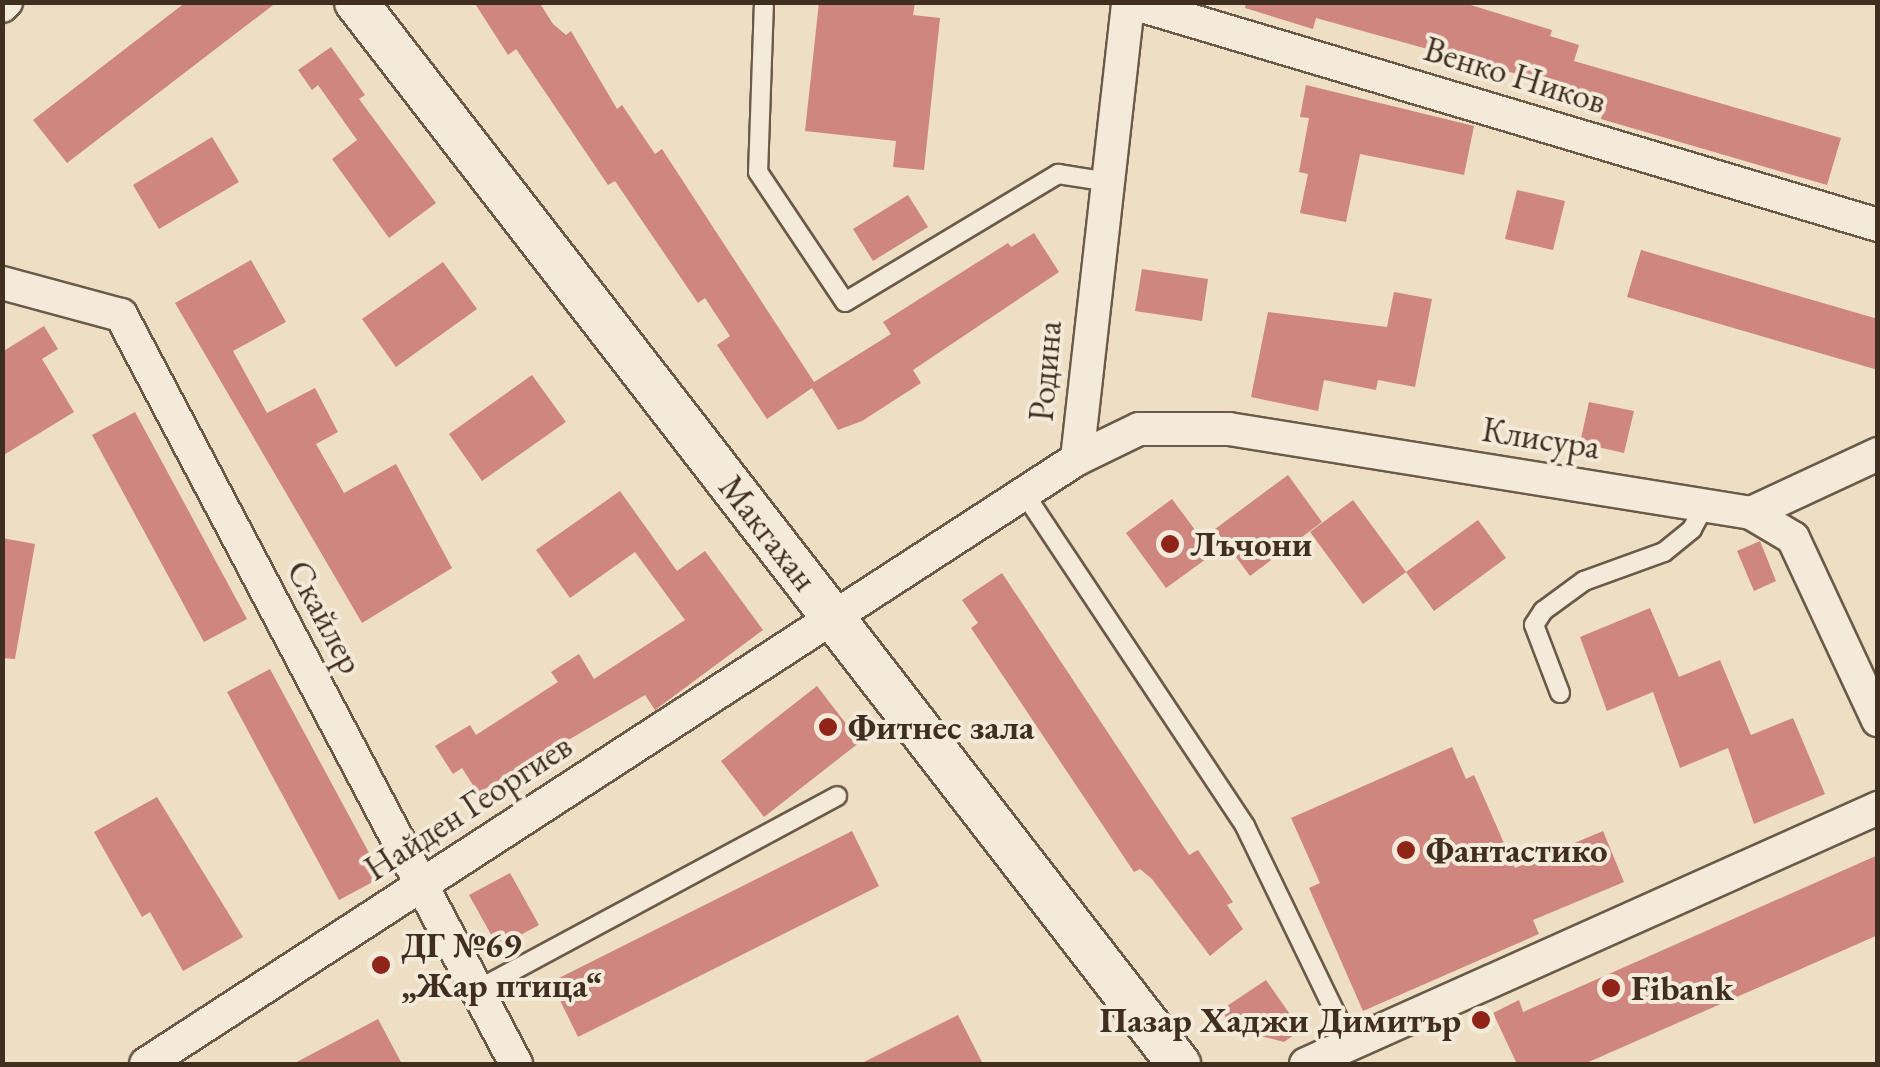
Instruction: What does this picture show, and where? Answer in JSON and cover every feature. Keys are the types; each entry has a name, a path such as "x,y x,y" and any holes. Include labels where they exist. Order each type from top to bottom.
{"street":[{"name":"Макгахан","path":"356,2 1179,1064"},
{"name":"Родина","path":"833,617 1077,458 1103,180 1128,2"},
{"name":"Венко Ников","path":"1128,2 1878,224"},
{"name":"Скайлер","path":"2,283 121,315 516,1064"},
{"name":"Клисура","path":"1077,458 1139,430 1229,430 1752,513 1793,538 1878,720"},
{"path":"1752,513 1878,454"},
{"name":"Найден Георгиев","path":"157,1062 833,617"},
{"path":"1306,1064 1349,1041 1878,808"}],"lane":[{"path":"764,2 758,172 845,302 1058,174 1103,180"},
{"path":"1024,493 1245,826 1349,1041"},
{"path":"1560,693 1534,625 1543,610 1584,582 1664,552 1692,529 1705,505"},
{"path":"477,990 837,796"}],"building":[{"path":"186,2 277,2 67,163 33,120"},
{"path":"474,2 539,2 553,24 566,35 571,31 617,109 622,105 655,154 662,149 814,382 891,334 883,322 1008,243 1011,247 1034,233 1059,272 913,370 921,383 862,421 838,430 812,388 767,419 717,345 730,336 705,298 698,303 615,181 608,185 516,49 508,55"},
{"path":"819,2 915,2 913,15 940,18 924,170 893,167 896,141 805,131"},
{"path":"1246,2 1461,2 1552,30 1550,36 1579,45 1574,61 1841,138 1827,185 1601,119 1607,99 1316,18 1313,29 1245,8"},
{"path":"331,47 365,95 359,99 436,203 389,238 332,159 357,140 318,85 312,90 298,70"},
{"path":"1306,85 1474,126 1464,175 1360,154 1346,222 1300,213 1308,174 1299,172 1309,118 1300,117"},
{"path":"212,137 239,182 159,229 133,185"},
{"path":"1517,190 1565,201 1553,250 1505,239"},
{"path":"908,195 928,227 873,261 853,229"},
{"path":"1641,250 1878,319 1878,370 1627,297"},
{"path":"251,260 286,322 233,351 267,413 315,388 338,432 316,444 344,493 396,464 452,568 362,623 175,303"},
{"path":"443,262 477,309 396,367 362,319"},
{"path":"1142,269 1208,279 1202,321 1135,311"},
{"path":"1394,292 1432,299 1415,387 1378,380 1376,390 1324,380 1318,411 1251,397 1268,312 1387,327"},
{"path":"44,326 58,349 42,359 74,412 2,456 2,352"},
{"path":"532,375 566,422 482,481 449,434"},
{"path":"1589,402 1634,411 1624,453 1580,443"},
{"path":"135,412 247,619 204,642 92,435"},
{"path":"1288,475 1322,522 1250,576 1215,529"},
{"path":"620,491 677,571 705,551 763,630 655,710 645,695 478,793 462,768 453,774 435,746 470,725 476,735 558,682 551,672 579,654 594,679 685,620 635,552 570,598 536,550"},
{"path":"1172,499 1213,554 1166,588 1126,533"},
{"path":"1353,500 1406,572 1363,604 1310,532"},
{"path":"1478,520 1506,558 1434,611 1406,572"},
{"path":"2,538 35,544 15,659 2,658"},
{"path":"1760,541 1776,581 1754,591 1737,551"},
{"path":"1002,573 1189,855 1198,850 1233,902 1227,905 1243,929 1210,956 1152,879 1140,869 1134,872 971,628 978,623 962,600"},
{"path":"1650,608 1679,677 1720,660 1751,735 1793,718 1825,794 1754,824 1728,748 1680,768 1653,692 1607,711 1580,637"},
{"path":"270,669 382,877 339,900 227,692"},
{"path":"817,686 860,742 764,817 721,761"},
{"name":"Фантастико","path":"1452,747 1466,779 1474,775 1515,868 1603,831 1624,882 1533,920 1539,934 1363,1011 1309,888 1320,883 1291,818"},
{"path":"157,797 243,937 183,971 150,912 142,917 94,832"},
{"path":"852,831 879,886 578,1037 551,982"},
{"path":"1878,855 1878,935 1584,1064 1517,1064 1493,1013 1519,1000 1523,1012"},
{"path":"510,873 539,925 498,947 469,895"},
{"path":"1266,980 1301,1030 1284,1042 1234,1029 1221,1010"},
{"path":"958,1015 983,1064 860,1064"},
{"path":"378,1019 402,1064 293,1064"}],"place":[{"name":"Лъчони","path":"1170,544"},
{"name":"Фитнес зала","path":"828,727"},
{"name":"Фантастико","path":"1406,850"},
{"name":"ДГ №69 „Жар птица“","path":"381,965"},
{"name":"Fibank","path":"1611,988"},
{"name":"Пазар Хаджи Димитър","path":"1481,1020"}]}
